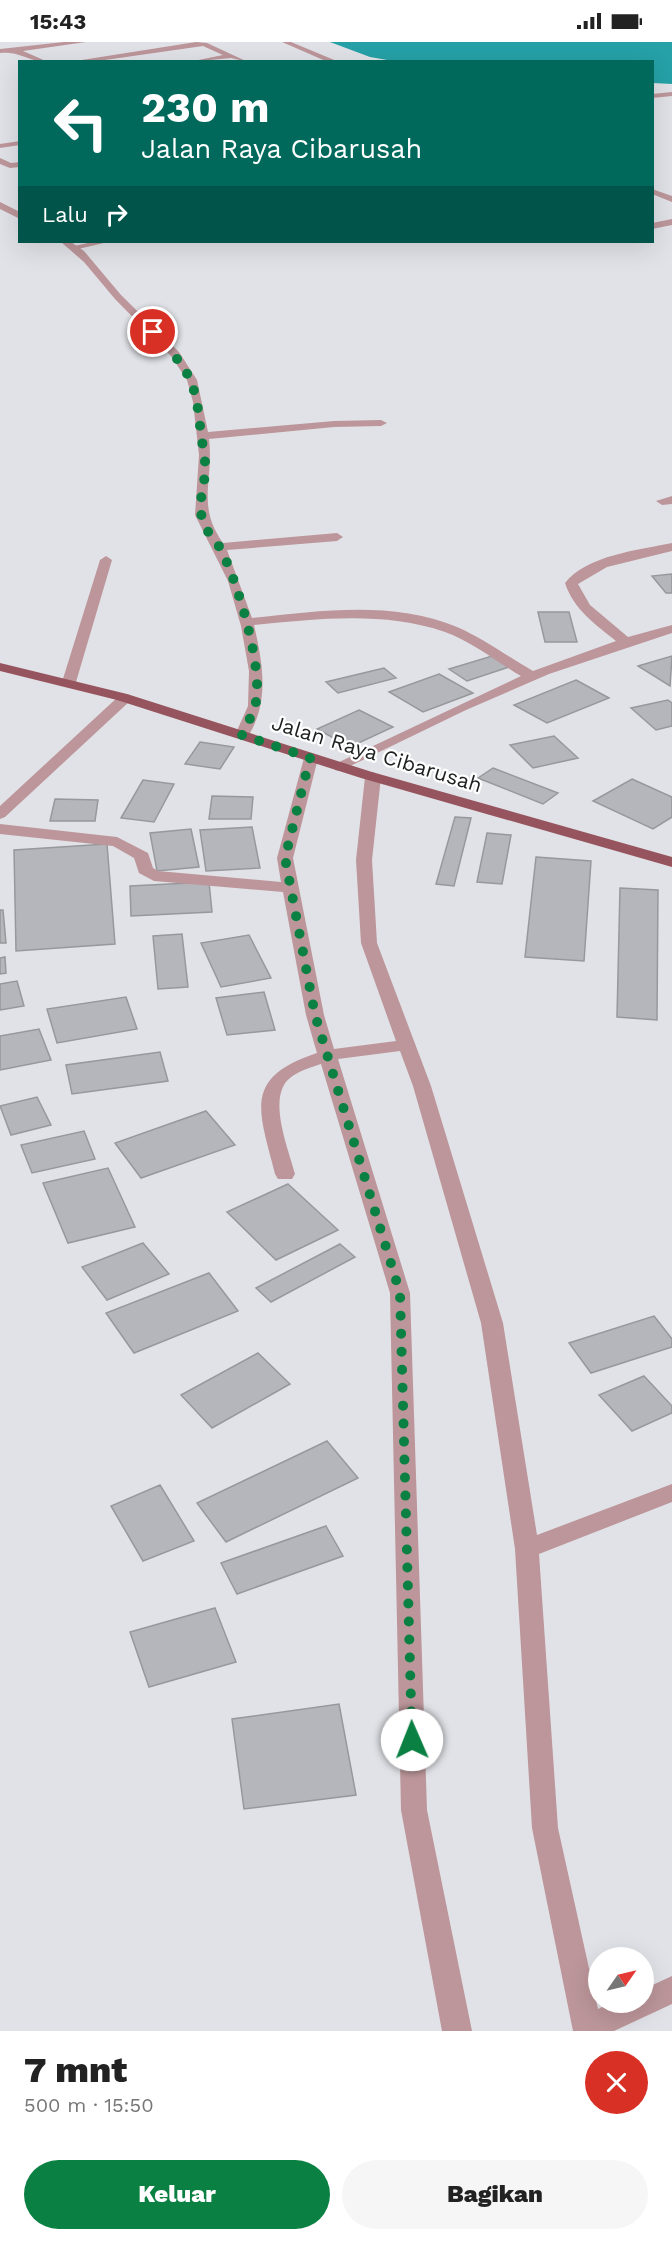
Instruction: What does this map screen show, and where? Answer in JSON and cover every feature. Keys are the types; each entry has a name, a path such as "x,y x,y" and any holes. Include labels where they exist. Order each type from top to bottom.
{"main road":[{"name":"Jalan Raya Cibarusah","path":"0,667 69,682 125,698 373,777 672,862"}],"street":[{"path":"52,42 60,45"},
{"path":"0,51 17,51 83,42"},
{"path":"285,42 331,60"},
{"path":"86,60 202,43 241,60"},
{"path":"17,51 40,60"},
{"path":"205,60 232,56"},
{"path":"654,94 671,94"},
{"path":"0,146 18,142"},
{"path":"0,160 10,166 18,164"},
{"path":"654,192 672,199"},
{"path":"0,206 18,215"},
{"path":"654,226 672,222"},
{"path":"70,244 100,273 117,297 176,357 194,384 198,397 205,472 199,506 203,524 220,548 247,622 257,679 255,705 242,735"},
{"path":"201,436 334,424 381,423"},
{"path":"220,548 337,537"},
{"path":"625,641 583,607 574,596 571,583 576,576 598,567 672,547"},
{"path":"69,682 106,560"},
{"path":"247,622 331,614 394,615 452,630 533,677"},
{"path":"340,767 422,725 533,677 625,641 672,628"},
{"path":"0,814 125,698"},
{"path":"310,758 285,858 315,1015 400,1293 414,1810 457,2031"},
{"path":"373,777 364,860 369,943 422,1086 492,1323 527,1549 545,1828 588,2030 672,1990"},
{"path":"0,829 117,842 142,856 145,870 154,876 292,888"},
{"path":"285,1174 269,1113 275,1083 296,1066 328,1055 407,1045"},
{"path":"527,1549 672,1493"}],"lane":[{"path":"70,244 87,243"}],"water":[{"path":"330,42 672,42 672,84 654,83 654,60 387,60 370,57"}],"building":[{"path":"672,574 672,593 666,593 652,576"},
{"path":"538,612 569,612 577,642 545,642"},
{"path":"492,656 509,667 467,681 449,669"},
{"path":"672,656 670,686 638,666"},
{"path":"384,668 396,678 338,693 326,682"},
{"path":"439,674 473,693 423,712 389,692"},
{"path":"576,680 609,698 547,723 514,705"},
{"path":"668,700 672,703 672,726 656,730 631,708"},
{"path":"359,710 393,727 350,747 317,729"},
{"path":"554,736 578,758 533,768 510,745"},
{"path":"200,742 234,747 220,769 185,764"},
{"path":"493,768 558,793 543,804 478,778"},
{"path":"632,779 672,797 672,817 653,829 593,801"},
{"path":"143,780 174,784 154,822 121,818"},
{"path":"212,796 253,797 251,819 209,819"},
{"path":"55,799 98,800 95,821 50,821"},
{"path":"455,817 471,818 454,886 436,884"},
{"path":"252,827 260,868 206,871 200,830"},
{"path":"191,829 199,867 157,871 150,833"},
{"path":"487,833 511,835 502,884 477,882"},
{"path":"107,844 115,944 16,951 14,850"},
{"path":"536,857 591,861 584,961 525,957"},
{"path":"209,882 212,912 131,916 130,886"},
{"path":"620,888 658,890 657,1020 617,1017"},
{"path":"0,910 3,910 6,943 0,943"},
{"path":"182,934 188,987 158,989 153,936"},
{"path":"249,935 271,978 221,987 201,943"},
{"path":"5,957 6,973 0,974 0,958"},
{"path":"17,981 24,1006 0,1010 0,984"},
{"path":"264,992 275,1030 227,1035 216,998"},
{"path":"126,997 137,1029 57,1043 47,1009"},
{"path":"39,1029 51,1060 0,1070 0,1036"},
{"path":"160,1052 168,1081 72,1094 66,1065"},
{"path":"37,1097 51,1125 11,1135 0,1106"},
{"path":"206,1111 235,1145 141,1178 115,1143"},
{"path":"84,1131 95,1159 32,1173 21,1145"},
{"path":"108,1168 135,1227 68,1243 43,1183"},
{"path":"288,1184 338,1230 276,1260 227,1212"},
{"path":"143,1243 169,1274 107,1300 82,1267"},
{"path":"340,1244 355,1257 271,1302 256,1288"},
{"path":"209,1273 238,1311 134,1353 106,1313"},
{"path":"654,1316 672,1339 672,1347 591,1373 569,1343"},
{"path":"258,1353 290,1384 212,1428 181,1395"},
{"path":"644,1376 672,1406 672,1413 632,1431 599,1395"},
{"path":"327,1441 358,1478 226,1542 197,1503"},
{"path":"160,1485 194,1541 143,1561 111,1506"},
{"path":"326,1526 343,1556 237,1594 221,1563"},
{"path":"215,1608 236,1662 149,1687 130,1632"},
{"path":"339,1704 356,1795 244,1809 232,1719"}],"route":[{"path":"153,332 176,357 194,384 198,397 205,472 199,506 203,524 220,548 236,586 247,622 257,679 255,705 242,735 310,758 285,858 315,1015 400,1293 412,1740"}]}
